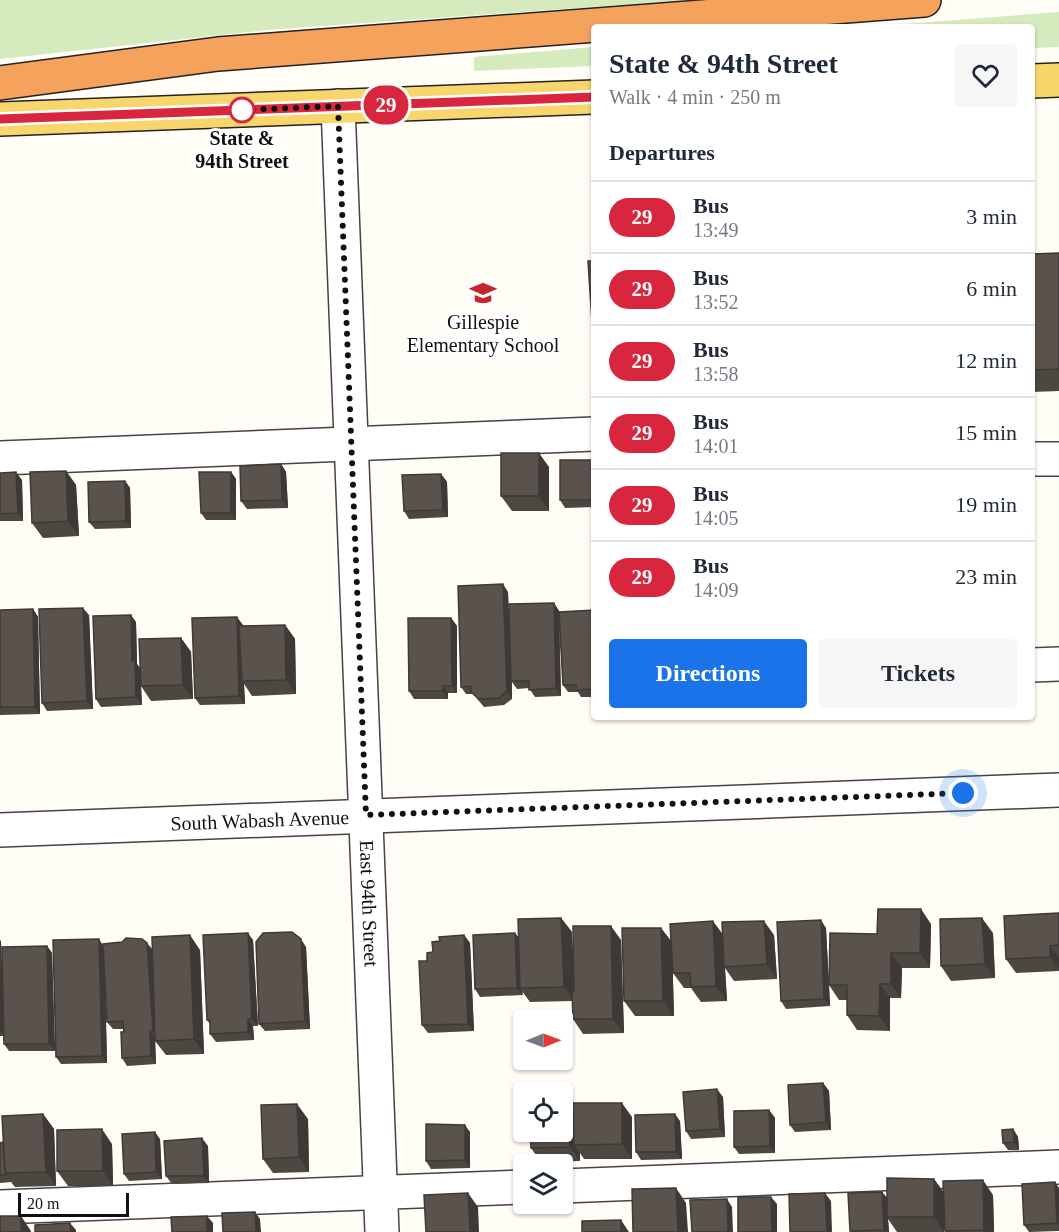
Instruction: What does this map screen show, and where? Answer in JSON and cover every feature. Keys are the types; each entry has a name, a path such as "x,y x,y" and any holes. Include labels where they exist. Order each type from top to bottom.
{"highway":[{"path":"610,24 924,0"},
{"path":"0,83 218,54 591,25"}],"main road":[{"path":"1035,81 1059,80"},
{"path":"0,119 591,97"}],"street":[{"name":"East 94th Street","path":"338,106 382,1232"},
{"path":"0,458 591,434"},
{"path":"1035,459 1059,459"},
{"path":"1035,665 1059,664"},
{"name":"South Wabash Avenue","path":"0,830 1059,790"},
{"path":"573,1186 1059,1167"},
{"path":"0,1207 513,1187"}],"green space":[{"path":"0,0 691,0 267,30 0,59"},
{"path":"1059,12 1059,47 1035,48 1035,24 904,24"},
{"path":"591,47 591,66 474,71 474,57"}],"building":[{"path":"1059,253 1059,369 1035,370 1035,254"},
{"path":"588,261 591,261 591,307"},
{"path":"501,453 539,453 539,496 501,496"},
{"path":"560,460 591,460 591,500 560,500"},
{"path":"281,464 282,500 241,501 240,466"},
{"path":"66,471 68,521 32,523 30,472"},
{"path":"16,472 18,513 0,514 0,473"},
{"path":"199,472 231,472 231,513 201,513"},
{"path":"441,474 443,510 404,511 402,475"},
{"path":"125,481 126,521 89,522 88,482"},
{"path":"503,584 507,691 499,698 479,699 471,692 471,686 461,687 458,586"},
{"path":"554,603 556,688 529,690 529,681 511,681 509,604"},
{"path":"83,608 87,701 42,703 39,609"},
{"path":"33,609 35,707 0,707 0,610"},
{"path":"591,610 591,689 576,690 576,685 563,685 559,612"},
{"path":"131,615 132,661 135,661 136,697 96,699 93,616"},
{"path":"237,617 239,696 195,698 192,618"},
{"path":"408,618 451,618 452,686 443,686 443,691 409,691"},
{"path":"285,625 286,680 242,681 239,626"},
{"path":"181,638 183,685 141,686 139,639"},
{"path":"878,909 921,909 920,953 891,953 891,984 880,984 879,1016 847,1015 847,985 829,985 830,933 877,934"},
{"path":"1059,913 1059,945 1050,946 1050,957 1006,959 1004,916"},
{"path":"561,918 564,987 520,988 518,919"},
{"path":"982,918 985,964 941,966 940,919"},
{"path":"821,920 824,999 781,1001 777,922"},
{"path":"713,921 716,986 691,987 690,973 673,973 670,924"},
{"path":"764,921 767,964 724,967 722,922"},
{"path":"573,926 611,926 613,1019 573,1019 572,991 574,991"},
{"path":"622,928 661,928 663,1001 624,1001"},
{"path":"292,932 301,939 305,1021 259,1024 256,942 263,933"},
{"path":"248,933 252,1019 248,1019 248,1032 210,1034 210,1020 207,1020 203,935"},
{"path":"515,933 517,988 475,989 473,935"},
{"path":"190,935 194,1039 155,1041 152,937"},
{"path":"464,935 468,1024 422,1025 419,961 427,961 427,953 433,952 432,942 440,941 439,937"},
{"path":"126,938 142,939 147,943 153,1031 150,1031 151,1056 122,1058 123,1021 107,1022 103,944 122,942"},
{"path":"99,939 102,1056 56,1057 53,940"},
{"path":"47,946 49,1044 4,1044 2,947"},
{"path":"823,1083 826,1122 790,1125 788,1085"},
{"path":"717,1089 720,1129 686,1131 683,1092"},
{"path":"573,1103 622,1103 622,1144 574,1145"},
{"path":"297,1104 299,1157 263,1159 261,1105"},
{"path":"769,1110 770,1146 734,1147 734,1111"},
{"path":"43,1114 46,1172 5,1173 2,1116"},
{"path":"675,1114 676,1152 636,1152 635,1115"},
{"path":"426,1124 465,1125 465,1160 426,1161"},
{"path":"102,1129 103,1171 57,1171 57,1130"},
{"path":"1013,1129 1014,1142 1003,1143 1002,1130"},
{"path":"155,1132 156,1172 124,1174 122,1134"},
{"path":"202,1138 204,1176 166,1176 164,1141"},
{"path":"3,1142 6,1175 0,1175 0,1143"},
{"path":"531,1142 570,1142 570,1147 531,1148"},
{"path":"887,1178 934,1179 934,1217 887,1217"},
{"path":"983,1180 984,1230 945,1231 943,1181"},
{"path":"1055,1182 1057,1223 1024,1225 1022,1184"},
{"path":"676,1188 678,1232 633,1232 632,1189"},
{"path":"882,1192 884,1230 850,1231 848,1193"},
{"path":"468,1193 470,1232 426,1232 424,1195"},
{"path":"825,1193 827,1232 790,1232 789,1194"},
{"path":"738,1197 771,1197 772,1232 738,1232"},
{"path":"727,1199 728,1232 692,1232 690,1200"},
{"path":"255,1212 256,1232 223,1232 222,1213"},
{"path":"0,1216 21,1216 21,1232 0,1232"},
{"path":"207,1216 207,1232 172,1232 171,1217"},
{"path":"621,1220 621,1232 582,1232 582,1221"},
{"path":"70,1223 71,1232 35,1232 35,1225"}],"bus line":[{"name":"29","path":"0,119 591,97"}],"place":[{"name":"State & 94th Street","path":"242,110"},
{"name":"Gillespie Elementary School","path":"483,293"}],"route":[{"path":"242,110 338,106 366,815 963,793"}]}
